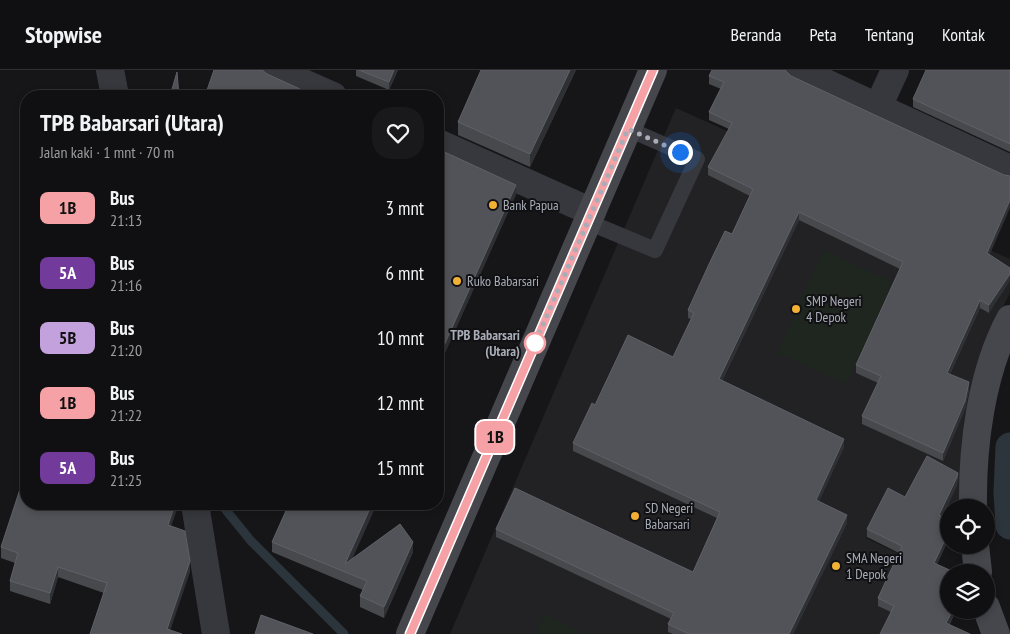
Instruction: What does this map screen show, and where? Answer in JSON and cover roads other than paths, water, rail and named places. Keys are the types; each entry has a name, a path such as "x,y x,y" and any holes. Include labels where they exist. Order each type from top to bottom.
{"street":[{"path":"110,70 114,90"},
{"path":"274,70 319,90"},
{"path":"410,634 653,70"},
{"path":"798,70 1010,168"},
{"path":"878,107 895,70"},
{"path":"444,145 590,217"},
{"path":"973,499 976,452 985,390 994,356 1010,319"},
{"path":"196,510 216,634"},
{"path":"990,619 996,634"}],"lane":[{"path":"590,217 655,250 697,159 628,129"}],"waterway":[{"path":"1010,447 1008,492 1010,525"},
{"path":"226,510 251,541 344,634"}],"place":[{"name":"Bank Papua","path":"493,205"},
{"name":"Ruko Babarsari","path":"457,281"},
{"name":"SMP Negeri 4 Depok","path":"796,309"},
{"name":"TPB Babarsari (Utara)","path":"535,343"},
{"name":"SD Negeri Babarsari","path":"635,516"},
{"name":"SMA Negeri 1 Depok","path":"836,566"}]}
